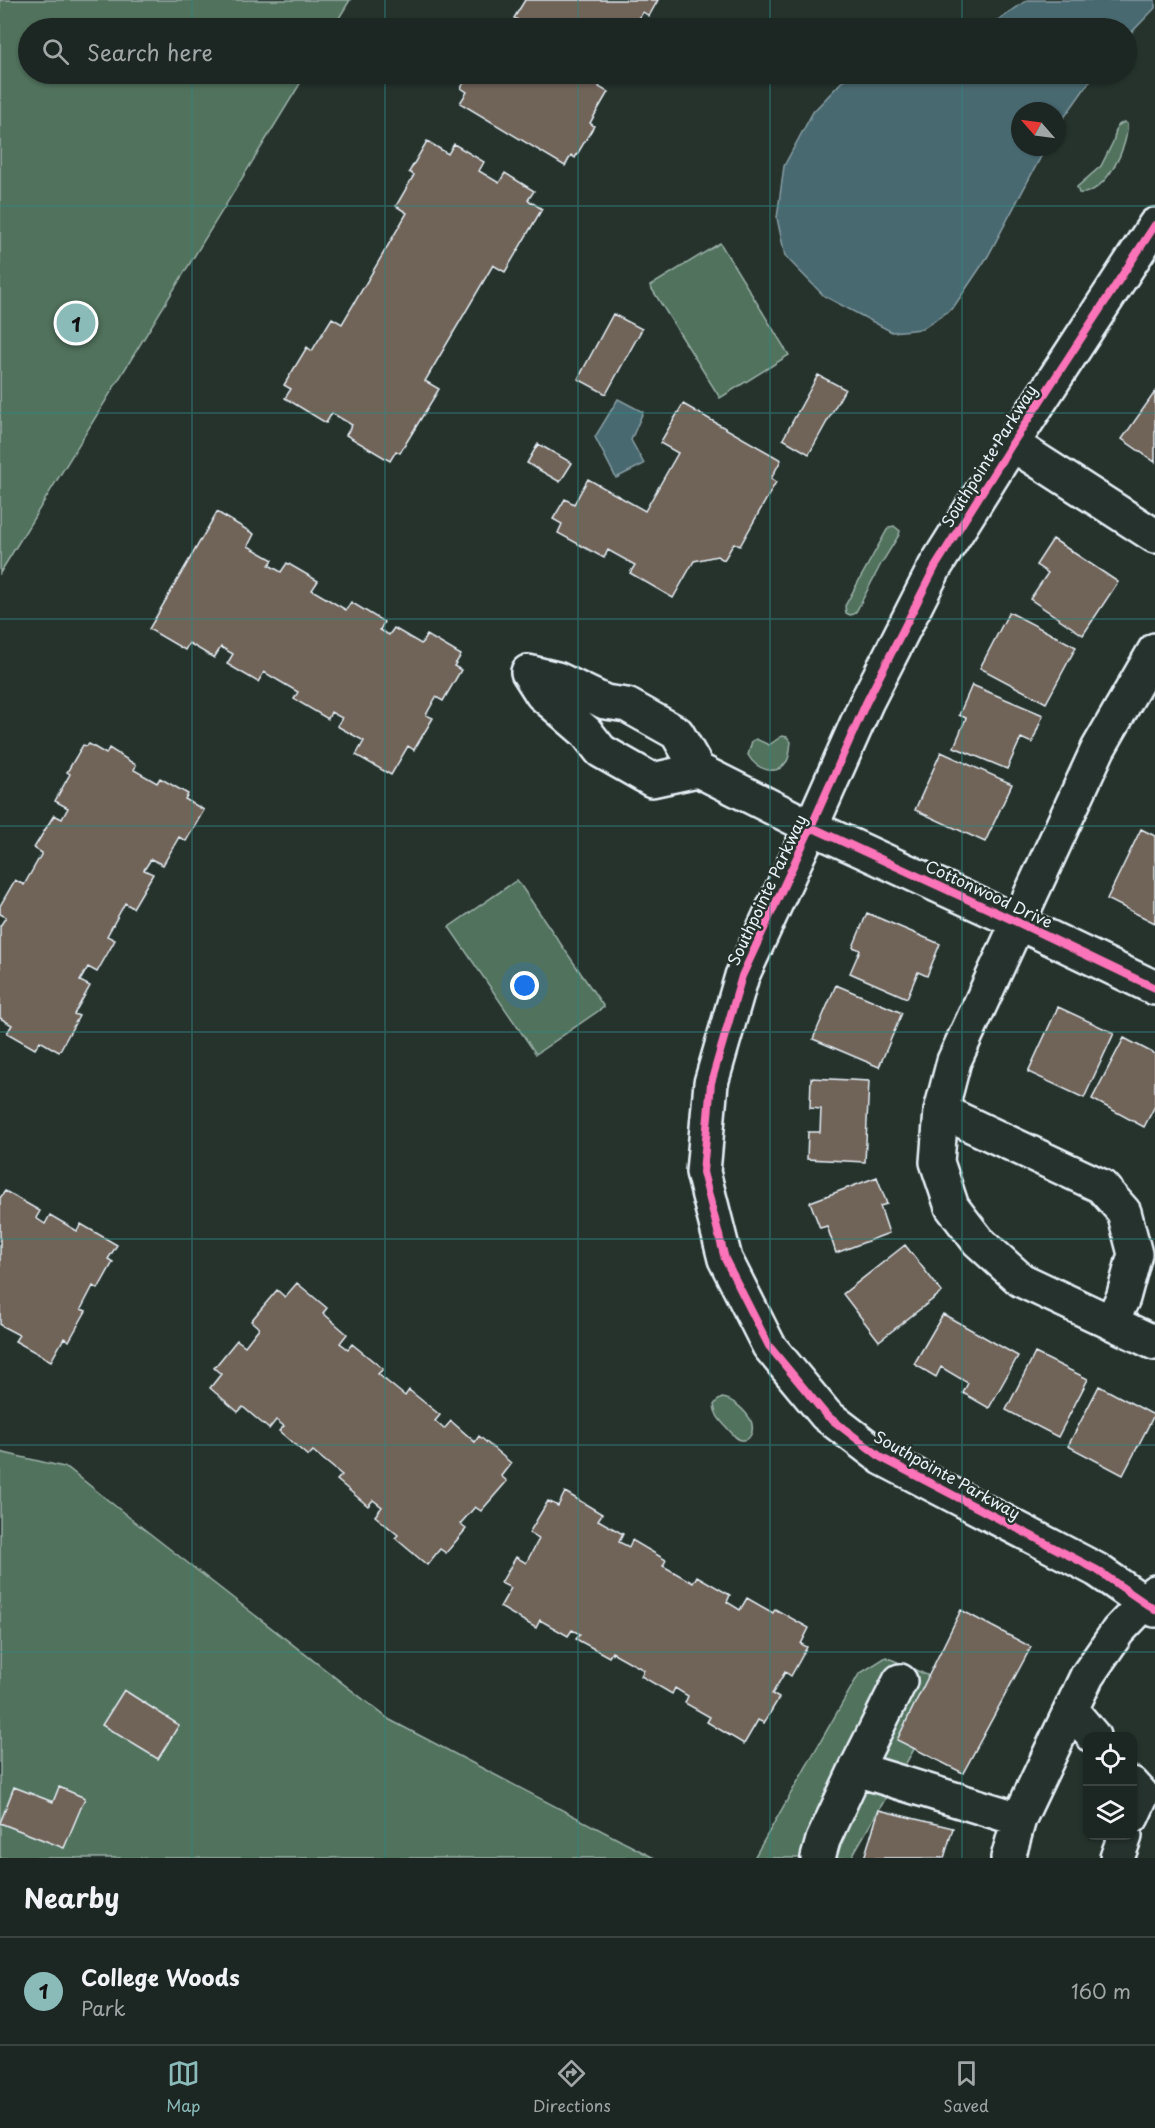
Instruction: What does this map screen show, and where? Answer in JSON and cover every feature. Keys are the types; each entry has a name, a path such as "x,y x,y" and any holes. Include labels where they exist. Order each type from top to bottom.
{"street":[{"name":"Southpointe Parkway","path":"1152,1601 882,1458 826,1415 770,1346 725,1259 703,1172 711,1083 742,976 866,703 935,567 1155,225"},
{"path":"1012,444 1155,536"},
{"path":"1155,650 1098,749 954,1061 941,1111 936,1162 951,1207 978,1241 1021,1280 1155,1342"},
{"path":"528,672 557,679 605,702 627,705 677,734 698,770 652,780 601,751 586,732 542,694 528,672"},
{"path":"586,732 605,702"},
{"name":"Cottonwood Drive","path":"698,770 811,827 1155,988"},
{"path":"941,1111 1101,1186 1124,1212 1135,1254 1123,1298 1111,1322"},
{"path":"1008,1858 1019,1819 1087,1676 1118,1630 1152,1601"},
{"path":"818,1858 823,1840 900,1681"},
{"path":"1071,1710 1089,1732"},
{"path":"856,1769 1019,1819"},
{"path":"1117,1858 1124,1840"}],"green space":[{"path":"0,0 350,0 339,18 18,18 18,84 300,84 0,573"},
{"path":"1124,122 1127,124 1127,133 1114,168 1098,187 1089,192 1079,193 1077,187 1101,166 1113,142 1117,126"},
{"path":"720,243 789,355 720,398 650,286"},
{"path":"894,526 900,531 899,535 857,610 854,614 846,613 845,606 887,530"},
{"path":"782,736 787,737 791,742 790,752 787,761 777,769 761,768 748,755 752,741 756,739 769,745"},
{"path":"517,880 604,1007 536,1054 449,927"},
{"path":"722,1398 735,1403 749,1417 752,1433 748,1438 741,1440 737,1438 719,1418 714,1405"},
{"path":"0,1452 68,1468 390,1720 654,1858 0,1858"},
{"path":"886,1657 927,1675 935,1713 851,1858 754,1858 859,1674"}],"water":[{"path":"1027,0 1155,0 1155,8 1137,27 1137,18 1002,18"},
{"path":"840,84 1088,84 1065,116 1065,102 1011,102 1011,156 1041,156 988,256 953,308 922,329 892,332 824,296 785,256 777,218 784,166 813,112"},
{"path":"618,399 643,412 631,440 644,464 616,478 595,437"}],"building":[{"path":"525,0 658,0 649,16 643,12 639,18 514,18"},
{"path":"463,84 601,84 599,87 608,92 590,123 594,126 575,158 571,155 565,166 460,103 467,92 461,88"},
{"path":"427,141 448,154 454,144 484,162 479,171 499,183 505,173 534,191 528,200 542,209 505,272 493,265 425,381 439,389 400,453 396,451 390,461 346,435 352,425 332,413 326,423 285,398 291,389 284,385 307,347 312,351 332,318 342,324 407,213 396,206 414,175 409,172"},
{"path":"613,314 642,329 606,394 578,379"},
{"path":"818,375 845,389 809,454 783,439"},
{"path":"1155,392 1155,462 1122,439"},
{"path":"683,404 781,460 771,479 776,482 740,546 734,543 724,560 717,556 694,561 673,598 630,573 635,565 608,550 604,558 558,533 562,524 553,519 565,499 574,504 588,479 645,511 678,453 660,443"},
{"path":"538,444 572,463 560,482 527,463"},
{"path":"217,512 254,534 248,546 273,560 269,565 281,572 287,563 318,581 312,590 346,610 351,602 384,622 380,630 389,635 394,628 421,644 427,635 461,655 454,666 461,670 443,701 436,697 426,715 433,718 414,750 408,746 391,775 356,755 364,741 337,726 342,718 331,712 328,719 294,699 298,692 264,672 258,682 227,664 233,654 221,647 214,658 189,643 185,650 149,629"},
{"path":"1053,539 1118,582 1083,635 1030,599 1048,573 1036,565"},
{"path":"1009,612 1076,647 1046,703 980,668"},
{"path":"972,685 1043,715 1032,743 1021,738 1007,769 954,747 966,718 959,715"},
{"path":"89,744 106,754 109,748 136,765 134,770 157,783 160,778 188,794 185,799 204,810 186,841 179,837 163,865 151,859 144,870 153,874 133,908 125,903 107,936 115,940 97,972 88,967 80,981 90,986 74,1014 79,1016 59,1052 40,1041 35,1049 7,1033 12,1025 0,1018 0,926 6,917 0,914 0,906 15,880 24,885 42,853 34,848 54,815 62,819 68,808 55,801 70,774 67,772 83,745"},
{"path":"941,752 1012,784 985,842 915,810"},
{"path":"1141,829 1155,836 1155,923 1107,899"},
{"path":"867,913 940,944 927,976 918,972 907,998 850,973 860,950 853,947"},
{"path":"836,985 902,1013 879,1067 813,1039"},
{"path":"1058,1007 1114,1033 1084,1098 1028,1072"},
{"path":"1124,1038 1155,1054 1155,1106 1144,1127 1092,1099"},
{"path":"811,1078 869,1081 865,1162 807,1159 808,1132 820,1132 821,1109 810,1108"},
{"path":"877,1177 887,1204 880,1206 889,1233 836,1253 827,1226 820,1228 810,1202"},
{"path":"5,1191 40,1211 36,1218 45,1224 50,1215 77,1231 81,1224 117,1245 108,1259 113,1262 98,1289 93,1286 81,1309 86,1311 69,1341 64,1338 51,1361 15,1341 19,1335 0,1325 0,1198"},
{"path":"905,1245 942,1292 879,1341 843,1294"},
{"path":"297,1283 327,1308 323,1313 347,1334 340,1343 348,1349 352,1344 383,1369 378,1374 405,1396 409,1390 440,1415 435,1421 444,1429 451,1421 475,1442 479,1436 511,1463 501,1476 507,1481 481,1511 475,1507 460,1524 466,1529 446,1553 440,1549 427,1565 395,1538 398,1535 375,1516 382,1507 373,1500 368,1506 337,1480 342,1475 313,1451 308,1456 279,1431 284,1426 276,1420 269,1429 243,1407 238,1412 210,1388 221,1374 214,1368 237,1340 245,1346 259,1328 251,1321 277,1290 285,1297"},
{"path":"943,1314 1018,1356 989,1408 963,1393 968,1383 941,1367 936,1377 914,1364"},
{"path":"1035,1353 1088,1379 1058,1437 1006,1410"},
{"path":"1099,1386 1154,1415 1123,1475 1068,1446"},
{"path":"565,1492 602,1514 598,1520 623,1534 619,1542 629,1547 632,1540 666,1560 663,1566 693,1583 697,1576 730,1595 727,1602 740,1610 747,1598 773,1613 775,1609 809,1628 801,1644 807,1647 791,1676 785,1672 772,1694 779,1698 764,1723 758,1720 744,1744 707,1722 710,1717 685,1703 688,1696 675,1688 672,1694 641,1676 644,1670 612,1652 609,1657 576,1639 580,1634 572,1630 568,1636 540,1620 536,1628 500,1607 511,1588 501,1583 516,1557 526,1563 539,1539 529,1533 548,1501 558,1506"},
{"path":"961,1610 1031,1647 963,1773 897,1740"},
{"path":"124,1690 179,1725 158,1759 102,1725"},
{"path":"14,1787 53,1802 59,1787 85,1798 64,1848 0,1823"},
{"path":"879,1810 953,1828 944,1858 864,1858"}],"cycle path":[{"path":"1155,225 935,567 866,703 742,976 711,1083 703,1172 725,1259 769,1346 826,1415 882,1458 1097,1570 1155,1610"},
{"path":"811,827 1155,988"}],"place":[{"name":"College Woods","path":"76,323"}]}
